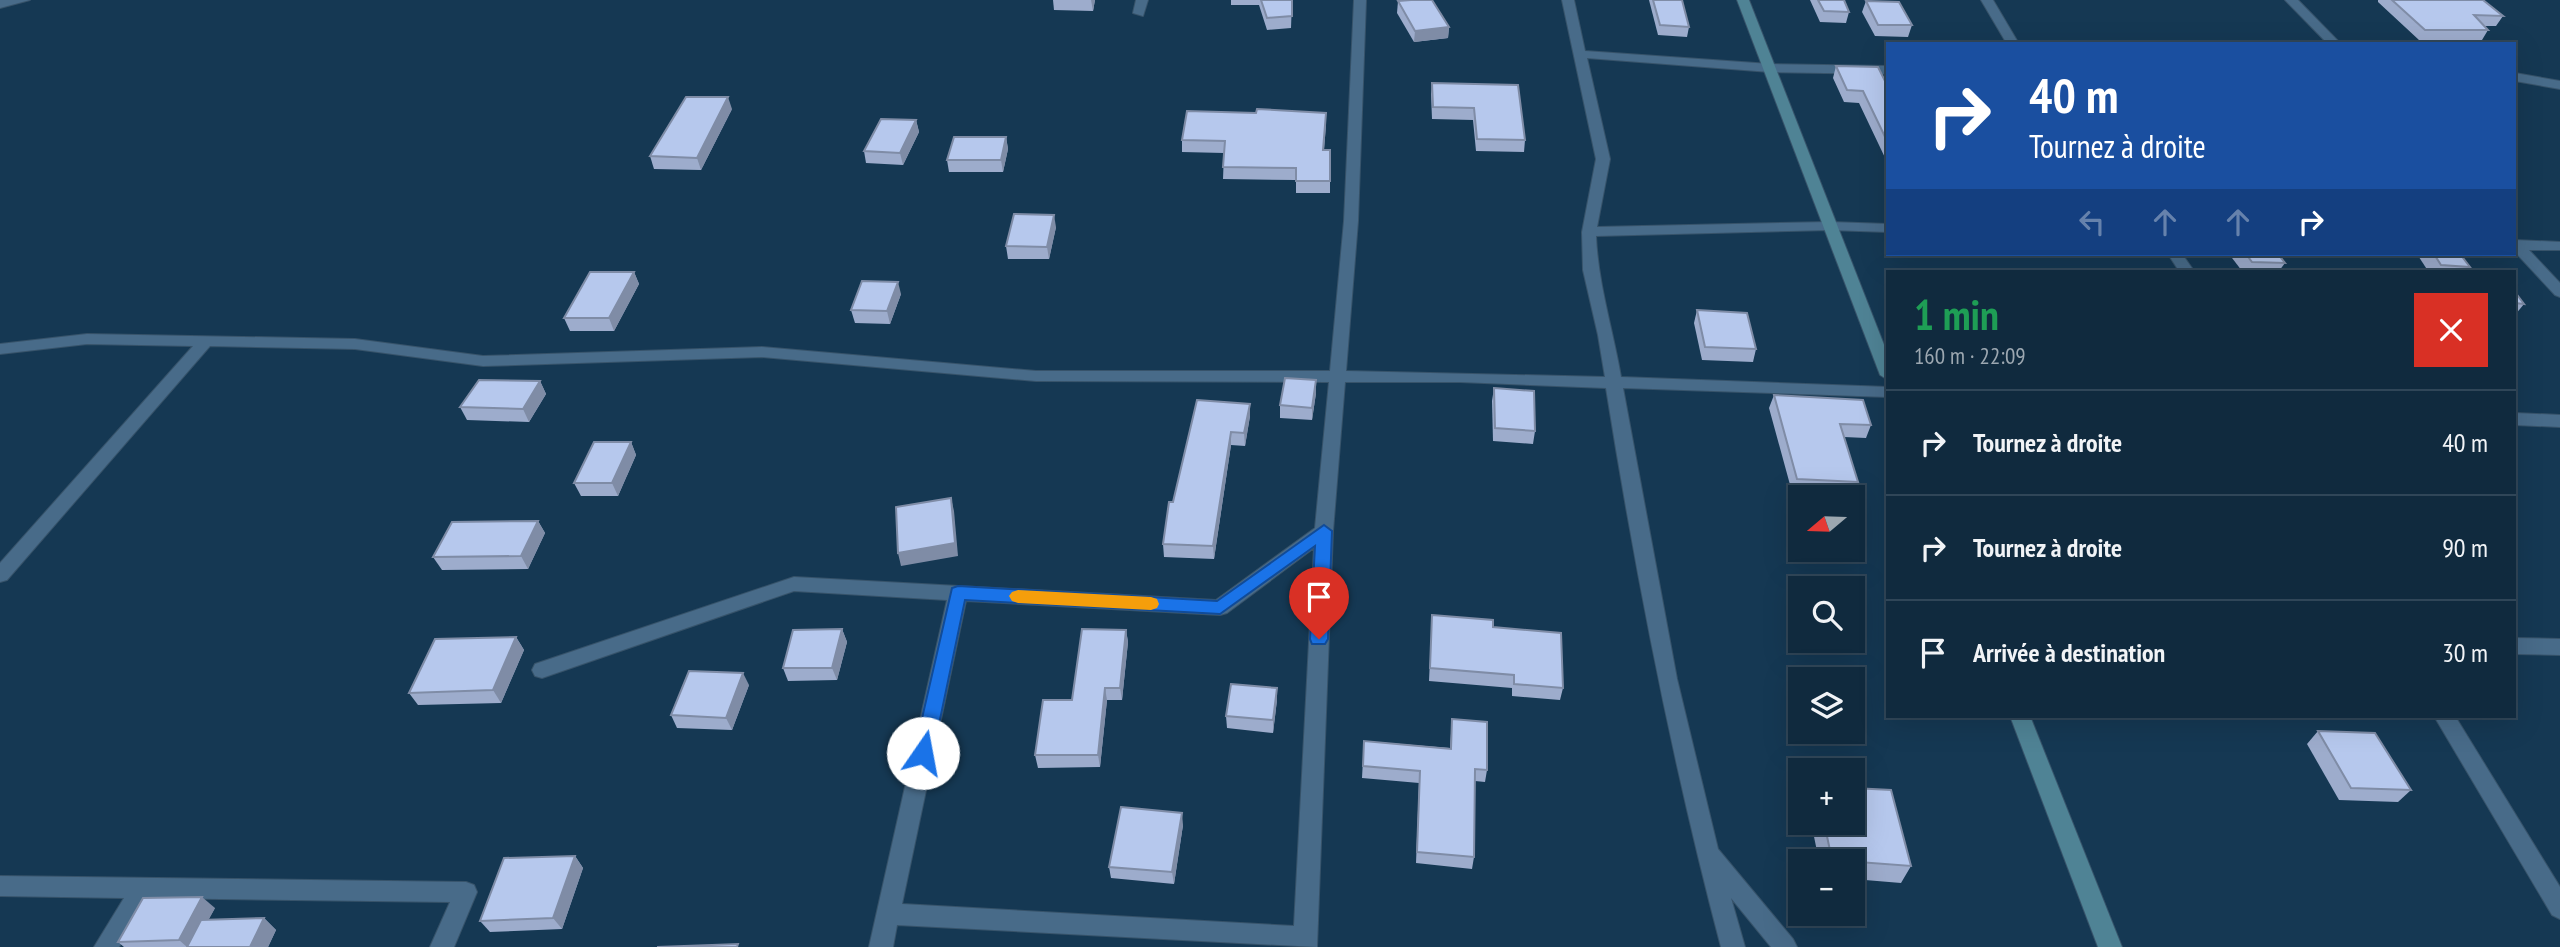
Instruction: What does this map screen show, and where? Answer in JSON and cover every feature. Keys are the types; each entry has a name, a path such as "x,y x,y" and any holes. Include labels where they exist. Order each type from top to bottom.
{"street":[{"path":"0,4 24,0"},
{"path":"889,914 1304,942 1324,531 1351,221 1360,0"},
{"path":"1568,0 1603,159 1589,232 1590,270 1606,335 1632,496 1667,679 1733,947"},
{"path":"1743,0 1886,370"},
{"path":"1987,0 2012,42"},
{"path":"2291,0 2333,42"},
{"path":"1580,54 1770,68 1886,70"},
{"path":"2516,77 2560,85"},
{"path":"1589,232 1830,226 1886,228"},
{"path":"2516,245 2560,246"},
{"path":"2516,246 2560,292"},
{"path":"0,349 88,339 355,344 483,361 762,352 1036,376 1460,377 1886,392"},
{"path":"0,575 205,342"},
{"path":"2516,419 2560,421"},
{"path":"542,670 794,584 1220,608 1324,531"},
{"path":"881,947 958,593"},
{"path":"2516,646 2560,647"},
{"path":"2021,718 2110,947"},
{"path":"2445,718 2560,908"},
{"path":"1707,850 1785,947"},
{"path":"0,886 466,892 442,947"},
{"path":"106,947 143,888"}],"building":[{"path":"1261,0 1292,0 1292,16 1267,18"},
{"path":"1432,0 1449,27 1415,31 1398,1"},
{"path":"1653,0 1682,0 1689,27 1660,25"},
{"path":"1818,0 1844,0 1849,12 1824,11"},
{"path":"2392,0 2483,0 2503,16 2474,15 2488,30 2425,30"},
{"path":"1866,1 1899,2 1912,25 1878,25"},
{"path":"1836,66 1878,67 1886,83 1886,139 1863,91 1847,90"},
{"path":"1432,83 1518,85 1525,140 1477,139 1474,108 1433,107"},
{"path":"686,97 728,97 697,158 650,156"},
{"path":"1257,109 1326,113 1323,150 1330,150 1330,181 1296,181 1296,168 1223,167 1225,141 1182,140 1187,111 1256,113"},
{"path":"881,119 916,120 900,153 864,151"},
{"path":"954,137 1006,137 1001,160 947,160"},
{"path":"1014,214 1054,215 1047,247 1006,246"},
{"path":"2248,256 2280,256 2285,263 2252,262"},
{"path":"2435,256 2462,256 2470,267 2441,265"},
{"path":"590,272 634,272 609,318 564,318"},
{"path":"862,281 898,282 887,311 851,310"},
{"path":"2516,293 2524,304 2516,303"},
{"path":"1697,310 1747,313 1756,349 1705,347"},
{"path":"1285,378 1316,380 1312,408 1280,405"},
{"path":"479,380 540,381 523,409 460,407"},
{"path":"1494,388 1534,391 1535,431 1495,428"},
{"path":"1774,395 1863,400 1871,425 1840,424 1858,482 1797,479"},
{"path":"1197,400 1250,404 1244,433 1231,432 1213,546 1163,544 1169,502 1173,502"},
{"path":"594,442 631,442 612,483 574,483"},
{"path":"951,498 955,543 898,553 896,507"},
{"path":"538,521 521,556 433,557 452,522"},
{"path":"1432,615 1493,620 1493,627 1561,633 1563,688 1514,684 1514,675 1430,668"},
{"path":"842,629 832,668 783,668 793,630"},
{"path":"1082,629 1126,630 1120,688 1105,688 1098,755 1035,755 1043,700 1072,700"},
{"path":"516,637 493,690 409,693 435,639"},
{"path":"689,671 743,673 726,718 671,715"},
{"path":"1231,684 1277,688 1273,720 1226,716"},
{"path":"1452,719 1487,722 1487,770 1475,769 1474,857 1417,852 1420,771 1363,766 1364,741 1451,749"},
{"path":"2318,731 2375,733 2411,790 2351,788"},
{"path":"1865,789 1891,790 1911,866 1865,863 1865,849 1830,849 1827,835 1865,835"},
{"path":"1121,807 1182,813 1172,872 1109,867"},
{"path":"575,856 553,918 480,921 504,858"},
{"path":"202,897 179,940 118,942 143,898"},
{"path":"264,918 250,947 187,947 201,920"},
{"path":"738,944 737,947 657,947"}],"slow traffic":[{"path":"1018,596 1151,604"}],"route":[{"path":"923,753 958,593 1220,608 1324,531 1319,639"}]}
